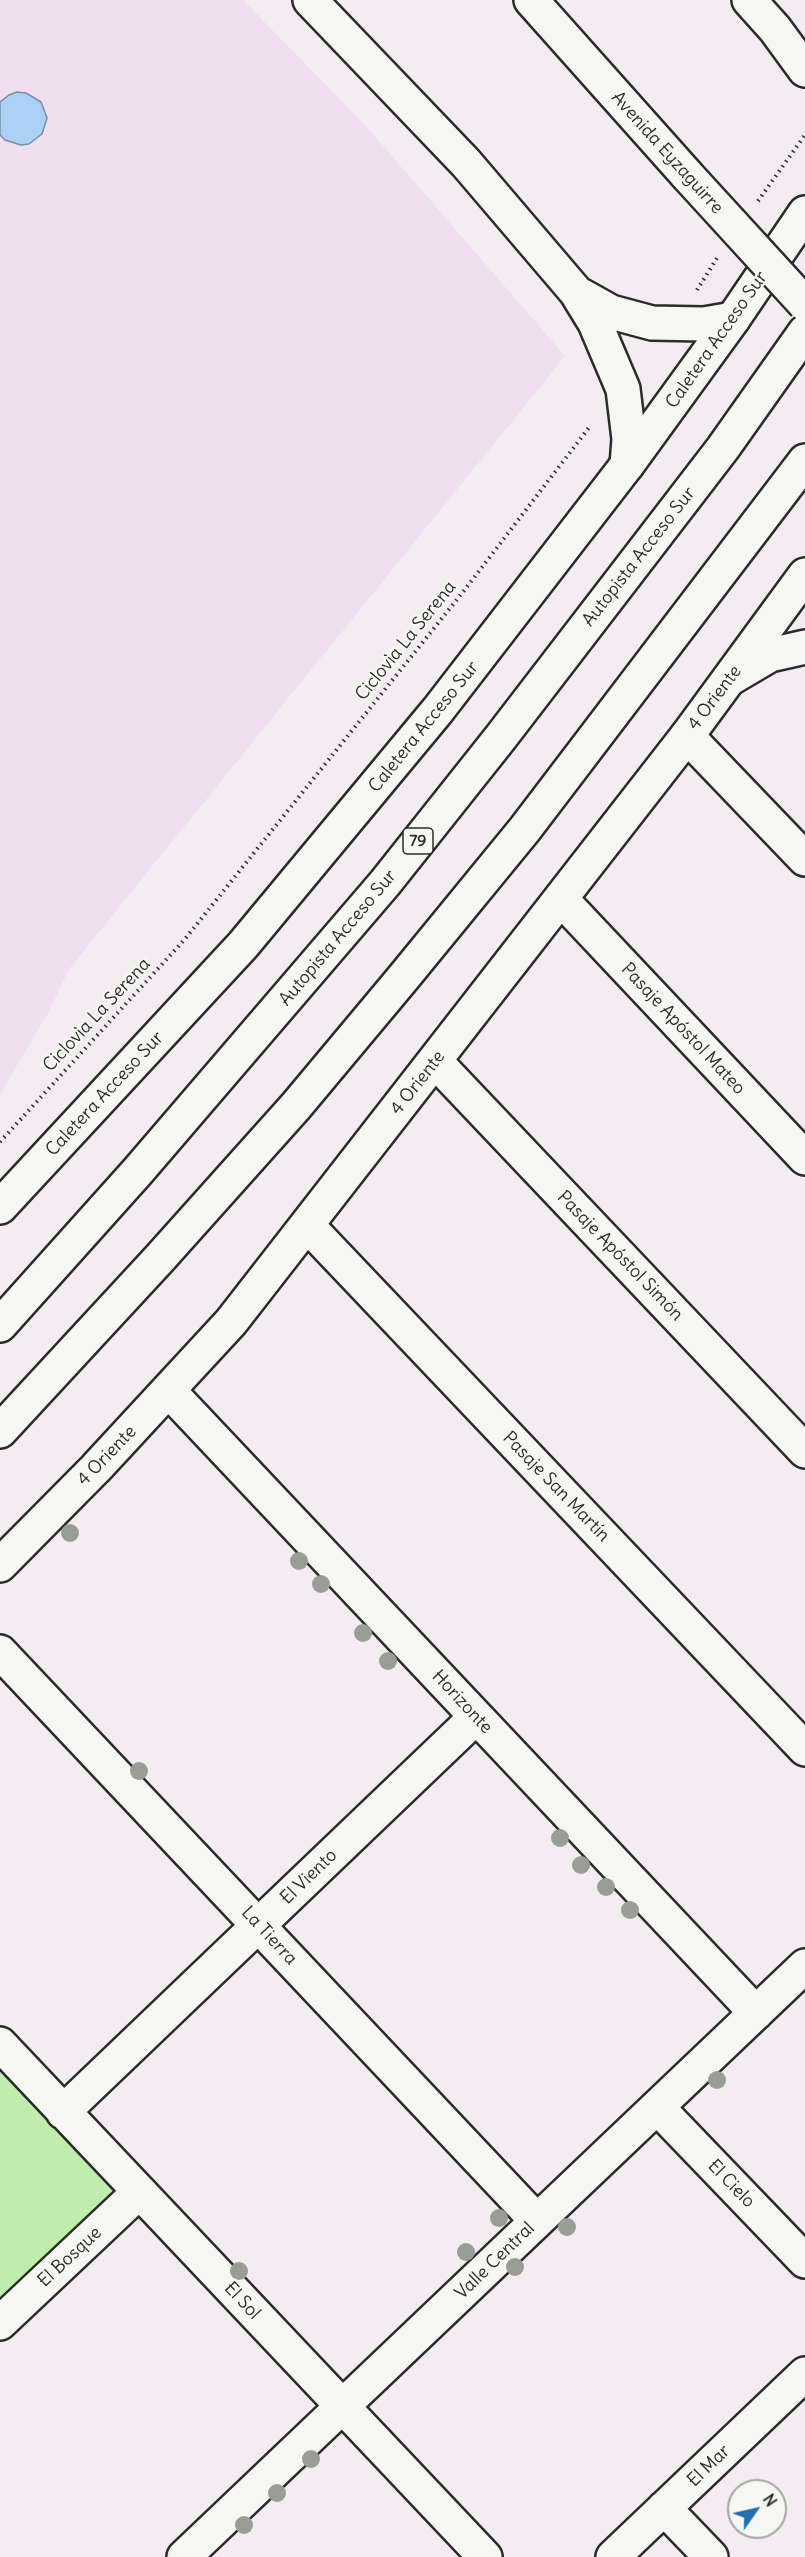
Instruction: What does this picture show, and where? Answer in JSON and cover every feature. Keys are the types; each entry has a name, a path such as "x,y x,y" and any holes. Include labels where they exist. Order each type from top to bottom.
{"main road":[{"path":"310,0 466,163 576,292 595,323 623,388 629,439 627,465"},
{"name":"Avenida Eyzaguirre","path":"531,0 805,304"},
{"path":"749,0 775,29 805,70"},
{"path":"775,29 805,41"},
{"name":"Caletera Acceso Sur","path":"0,1208 243,945 342,828 534,588 627,465 733,319 805,213"},
{"path":"576,292 611,312 652,323 704,324 733,319"},
{"name":"Autopista Acceso Sur","path":"0,1325 138,1171 385,883 501,737 716,457 805,332"},
{"path":"0,1431 296,1106 403,978 525,829 805,461"},
{"name":"4 Oriente","path":"0,1565 169,1391 231,1322 308,1226 687,736 805,574"},
{"path":"730,678 770,656 805,647"},
{"path":"687,736 805,859"},
{"name":"Pasaje Apóstol Mateo","path":"561,899 805,1158"},
{"name":"Pasaje Apóstol Simón","path":"435,1061 805,1451"},
{"name":"Pasaje San Martín","path":"308,1226 805,1749"},
{"name":"Horizonte","path":"169,1391 756,2013"},
{"name":"La Tierra","path":"0,1652 537,2221"},
{"name":"El Viento","path":"63,2112 476,1717"},
{"name":"Valle Central","path":"184,2557 805,1966"},
{"name":"El Sol","path":"0,2044 485,2557"},
{"name":"El Cielo","path":"657,2107 805,2261"},
{"name":"El Bosque","path":"0,2323 139,2192"},
{"name":"El Mar","path":"613,2557 805,2374"},
{"path":"664,2508 711,2557"}],"path":[{"path":"752,210 805,135"},
{"path":"674,325 718,256"},
{"name":"Ciclovìa La Serena","path":"0,1142 185,939 464,592 580,438 623,388"}],"shaded area":[{"path":"0,0 243,0 365,125 565,356 69,969 48,1013 0,1094"}],"green space":[{"path":"0,2069 115,2189 0,2301"}],"water":[{"path":"17,92 26,93 41,102 47,118 42,134 29,144 21,145 5,140 0,135 0,102"}]}
